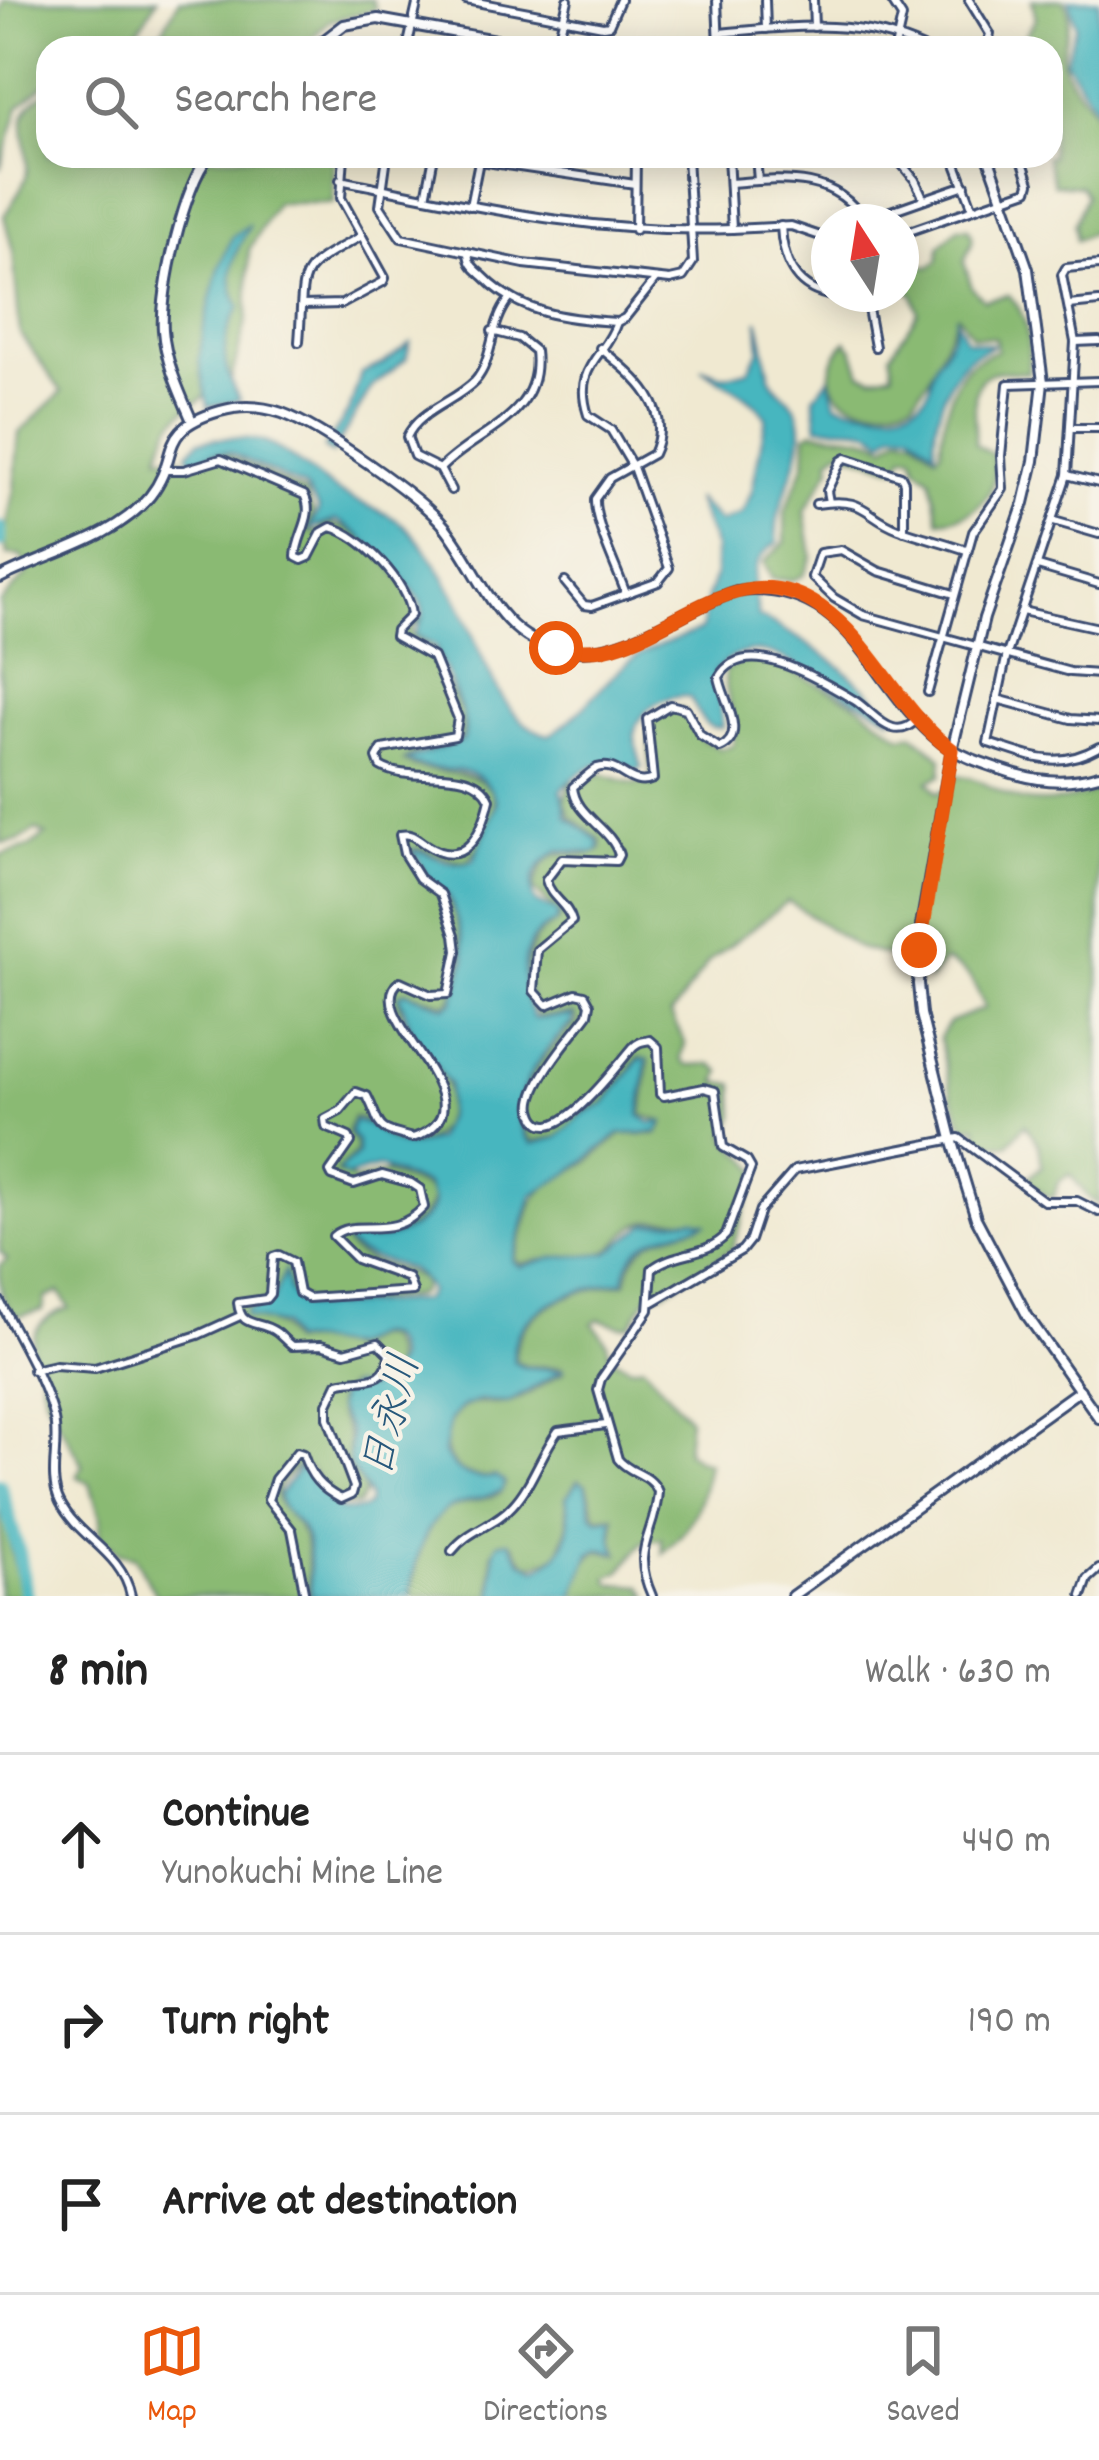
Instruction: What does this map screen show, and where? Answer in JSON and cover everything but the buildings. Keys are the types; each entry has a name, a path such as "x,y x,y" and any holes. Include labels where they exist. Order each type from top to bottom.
{"street":[{"path":"410,36 418,0"},
{"path":"466,0 516,5 561,20 609,25 620,0"},
{"path":"558,36 568,0"},
{"path":"717,0 718,36"},
{"path":"765,0 766,29"},
{"path":"812,0 814,27"},
{"path":"891,0 902,17 899,36"},
{"path":"969,0 989,36"},
{"path":"325,36 361,20 413,23 480,36"},
{"path":"718,33 857,27 895,36"},
{"path":"192,421 166,350 164,303 189,188 202,168"},
{"path":"302,305 342,304 383,282 383,273 341,198 342,168"},
{"path":"384,168 380,206 401,238 524,264 656,279 682,277 690,271 688,168"},
{"path":"426,197 432,168"},
{"path":"470,206 478,168"},
{"path":"540,168 635,184"},
{"path":"634,230 636,168"},
{"path":"729,168 732,230"},
{"path":"757,168 758,181"},
{"path":"905,168 924,199"},
{"path":"958,168 974,209"},
{"path":"993,168 1028,269 1043,382 1024,503 977,646 952,750 921,926 918,984 952,1139 976,1217 1028,1317 1099,1418"},
{"path":"919,228 1028,190 1025,168"},
{"path":"340,180 558,223 634,230 782,226 811,231"},
{"path":"730,183 808,181 844,196 851,204"},
{"path":"911,204 965,184"},
{"path":"782,226 786,262 811,289"},
{"path":"299,342 302,285 311,264 362,236"},
{"path":"468,253 469,263 509,300 542,313 617,322 626,318 656,279"},
{"path":"1099,265 1066,268 1062,275 1075,342 1067,475 1007,654 988,743 1052,762 1069,761 1099,747"},
{"path":"451,490 440,469 414,456 410,430 473,383 509,300"},
{"path":"1069,304 1099,302"},
{"path":"869,312 875,347"},
{"path":"565,582 584,605 592,606 658,582 669,568 633,467 611,430 588,416 585,406 588,371 617,322"},
{"path":"440,469 511,418 529,395 535,351 519,338 492,331"},
{"path":"1075,342 1099,341"},
{"path":"600,348 645,389 658,414 660,430 653,454 610,478 595,499 598,523 626,594"},
{"path":"928,692 966,550 979,521 991,512 1003,489 1008,384 1099,381"},
{"path":"0,578 118,526 154,491 172,440 192,421 249,407 283,413 426,507 457,544 503,618 537,643 578,651 624,642 737,591 780,590 820,607 844,627 919,718 952,750 1024,777 1053,782 1099,775"},
{"path":"1073,428 1099,428"},
{"path":"829,502 827,491 846,458 901,476 904,531"},
{"path":"165,470 184,470 221,459 304,495 308,514 296,547 296,557 302,560 331,527 359,538 407,595 411,615 395,636 434,657 458,718 459,731 445,740 382,748 377,758 380,766 400,774 471,780 488,791 490,799 470,850 450,856 412,835 400,835 404,854 419,878 441,894 457,942 448,994 430,995 400,981 391,992 408,1039 440,1084 440,1114 433,1128 412,1138 387,1131 376,1123 367,1096 356,1092 340,1111 325,1119 326,1127 350,1137 351,1142 330,1172 332,1176 354,1184 382,1174 412,1184 424,1197 424,1207 390,1229 346,1228 333,1236 356,1259 408,1279 412,1291 308,1298 298,1293 293,1262 279,1255 273,1257 266,1299 238,1303 240,1316 252,1325 269,1328 292,1346 321,1345 345,1352 378,1343 388,1354 382,1374 370,1382 338,1383 328,1404 328,1418 354,1487 352,1494 341,1498 327,1492 297,1452 269,1492 272,1507 292,1529 305,1596"},
{"path":"1067,475 1099,483"},
{"path":"816,504 861,506 904,531 966,550"},
{"path":"1054,520 1099,534"},
{"path":"954,594 878,571 841,550 820,553 812,577 834,598 863,615 1070,672 1099,674"},
{"path":"1038,566 1099,584"},
{"path":"1022,610 1099,628"},
{"path":"652,1302 652,1269 665,1260 719,1243 751,1168 722,1147 715,1091 660,1094 658,1047 650,1040 633,1047 598,1092 562,1119 547,1123 532,1111 542,1079 588,1014 590,1004 585,995 576,993 547,1005 534,991 538,950 572,920 570,912 551,896 546,880 562,859 608,863 619,855 611,837 577,804 573,787 597,768 606,767 634,782 653,779 647,719 670,705 686,709 708,742 720,748 728,745 733,737 732,721 719,676 738,658 753,656 782,664 855,701 891,727 910,726 919,718"},
{"path":"997,699 1071,719 1099,721"},
{"path":"652,1596 641,1555 658,1492 652,1480 623,1465 599,1401 601,1379 652,1302 742,1250 760,1210 795,1169 959,1138 1044,1201 1077,1201 1099,1212"},
{"path":"0,1301 53,1418 53,1474 62,1505 112,1556 131,1596"},
{"path":"33,1370 55,1365 95,1368 198,1335 240,1316"},
{"path":"792,1596 1080,1390"},
{"path":"452,1551 518,1501 558,1431 606,1425"},
{"path":"1082,1596 1088,1579 1099,1569"}],"green space":[{"path":"4,0 157,0 134,36 36,36 36,92 19,107 0,169 0,13"},
{"path":"179,0 372,0 376,9 329,21 314,36 160,36"},
{"path":"1032,0 1064,0 1069,24 1063,49 1063,36 1024,36 1036,19"},
{"path":"1063,58 1073,83 1097,117 1099,229 1076,240 1074,224 1086,196 1081,186 1054,184 1049,168 1063,168"},
{"path":"35,100 36,168 334,168 333,203 276,203 249,250 247,318 230,384 184,411 168,430 160,456 177,455 188,464 223,453 305,493 313,512 308,532 319,532 327,524 340,526 385,560 417,608 419,621 411,627 412,635 435,652 463,714 463,737 403,761 475,778 493,795 490,825 466,862 412,849 419,869 451,906 460,934 462,965 447,1004 404,991 398,996 411,1032 444,1079 447,1115 435,1134 414,1144 388,1139 353,1117 347,1132 356,1143 356,1152 336,1172 356,1181 386,1173 429,1189 433,1198 428,1209 410,1226 386,1237 348,1237 344,1241 360,1256 423,1281 422,1290 415,1296 310,1306 292,1294 270,1323 290,1343 312,1340 349,1349 373,1337 384,1338 393,1359 386,1380 371,1387 349,1386 336,1403 348,1439 349,1462 364,1489 357,1505 335,1504 311,1469 300,1465 278,1487 279,1504 298,1526 305,1543 309,1596 156,1596 135,1557 119,1553 99,1535 101,1520 90,1484 77,1476 83,1466 43,1390 42,1364 36,1364 33,1354 34,1336 51,1316 69,1308 59,1292 45,1298 43,1310 18,1316 4,1300 1,1287 0,1266 7,1259 0,1251 0,855 29,847 46,835 36,830 18,841 0,843 0,603 28,573 21,556 7,555 4,537 19,433 62,392 20,334 13,252 4,216 26,176 24,118"},
{"path":"958,228 968,228 972,237 964,262 972,288 984,300 1009,295 1024,321 1028,373 991,373 977,387 975,444 992,454 990,491 975,509 939,520 931,478 917,467 913,455 905,455 896,468 840,450 830,458 831,467 805,511 812,556 804,575 772,579 764,562 785,542 785,512 805,463 806,434 859,436 886,446 900,435 915,437 936,455 958,380 970,364 997,350 995,338 972,336 958,315 913,401 876,408 845,399 835,390 834,360 846,341 861,373 873,377 893,372 891,354 919,312 919,266 930,267 938,261 940,246"},
{"path":"752,658 783,667 856,703 901,736 913,734 942,758 941,776 928,781 938,793 952,785 956,775 1031,802 1061,801 1099,790 1099,1205 1070,1174 1058,1182 1054,1198 1027,1179 1042,1166 1039,1145 1025,1124 1008,1145 979,1142 977,1126 964,1126 939,1037 949,1022 985,1008 966,973 945,961 929,980 925,965 858,948 788,901 709,961 671,1015 685,1043 681,1059 687,1065 712,1064 721,1071 717,1082 734,1084 735,1116 726,1135 758,1171 732,1249 666,1291 648,1296 630,1325 599,1319 593,1323 607,1342 610,1358 631,1367 643,1365 689,1419 686,1451 708,1463 690,1523 663,1553 662,1539 643,1542 621,1571 608,1577 611,1584 642,1586 648,1596 575,1596 592,1555 597,1551 619,1554 613,1539 615,1516 596,1517 587,1485 578,1480 566,1497 568,1523 559,1555 528,1564 513,1544 502,1541 492,1552 492,1596 412,1596 418,1560 434,1522 451,1507 499,1494 505,1484 495,1476 467,1474 449,1458 445,1436 459,1411 475,1404 512,1402 564,1372 562,1367 525,1366 515,1360 518,1341 538,1313 571,1295 626,1283 644,1246 706,1223 647,1221 596,1255 521,1264 514,1259 534,1199 547,1186 622,1134 658,1134 664,1122 642,1115 649,1060 639,1057 604,1103 581,1112 573,1127 558,1137 532,1141 524,1124 525,1092 542,1061 577,1022 574,1014 538,1017 533,1005 527,977 531,950 546,929 559,922 560,914 533,889 554,855 601,850 601,840 571,817 564,800 571,783 586,782 598,773 634,784 651,782 650,733 659,715 683,709 701,739 721,749 733,745 725,670"},
{"path":"0,1499 21,1596 0,1596"}],"water":[{"path":"1069,0 1099,0 1099,113 1065,61 1076,25"},
{"path":"250,225 232,265 232,285 240,307 225,342 229,377 240,400 208,407 199,360 204,327 219,268 233,236"},
{"path":"956,319 966,340 993,345 968,359 953,377 938,415 935,451 911,431 895,431 883,441 863,429 818,426 814,397 829,378 836,403 847,406 899,410 921,400"},
{"name":"日永川","path":"758,320 770,376 797,410 801,431 778,517 778,542 757,565 758,616 832,660 893,719 783,659 756,651 742,653 715,672 723,727 705,724 689,697 661,701 645,713 636,729 642,768 596,765 561,790 567,817 598,840 600,849 593,853 559,850 533,879 535,902 558,912 556,923 543,929 528,950 524,978 529,1007 534,1019 573,1016 528,1079 521,1096 522,1129 532,1144 557,1138 584,1113 605,1104 640,1059 647,1059 640,1116 651,1123 663,1122 657,1132 619,1134 532,1195 512,1261 520,1267 551,1258 608,1253 646,1224 694,1219 705,1223 642,1245 627,1266 624,1281 550,1303 522,1327 514,1362 562,1370 508,1403 481,1400 461,1407 450,1420 443,1453 448,1460 465,1474 504,1482 502,1490 456,1505 436,1519 417,1557 410,1596 312,1596 307,1542 300,1526 283,1509 279,1494 300,1467 340,1510 365,1507 368,1495 349,1462 350,1435 337,1407 339,1396 353,1386 381,1384 397,1360 395,1350 390,1340 379,1335 348,1346 291,1341 282,1325 246,1317 246,1311 272,1302 285,1271 289,1291 300,1305 316,1308 423,1300 429,1292 404,1267 367,1256 347,1243 347,1239 385,1238 420,1222 434,1203 427,1185 379,1167 346,1177 339,1171 358,1154 357,1141 350,1133 353,1121 406,1146 436,1139 447,1115 449,1084 414,1035 399,995 406,992 445,1007 453,1002 466,959 450,897 428,877 413,850 450,862 474,860 497,803 489,787 470,773 406,760 463,741 465,732 461,708 436,647 415,634 423,617 422,606 403,578 375,548 336,520 310,529 319,509 305,488 229,452 214,452 191,462 188,453 199,441 258,440 407,528 450,588 505,701 532,728 549,735 630,661 702,629 715,576 715,548 695,498 720,522 742,513 752,491 766,417 745,395 701,368 725,376 748,370 760,350"},
{"path":"410,343 406,359 372,387 332,454 324,448 350,409 361,373 383,364"},
{"path":"579,1481 586,1485 592,1515 598,1520 613,1518 617,1552 599,1549 590,1553 573,1596 493,1596 498,1543 509,1541 521,1561 536,1569 547,1564 566,1540 566,1497"}],"waterway":[{"path":"0,528 0,541"},
{"path":"0,1485 26,1596"}],"route":[{"path":"556,648 602,649 737,591 780,590 820,607 844,627 932,734 952,750 919,950"}]}
